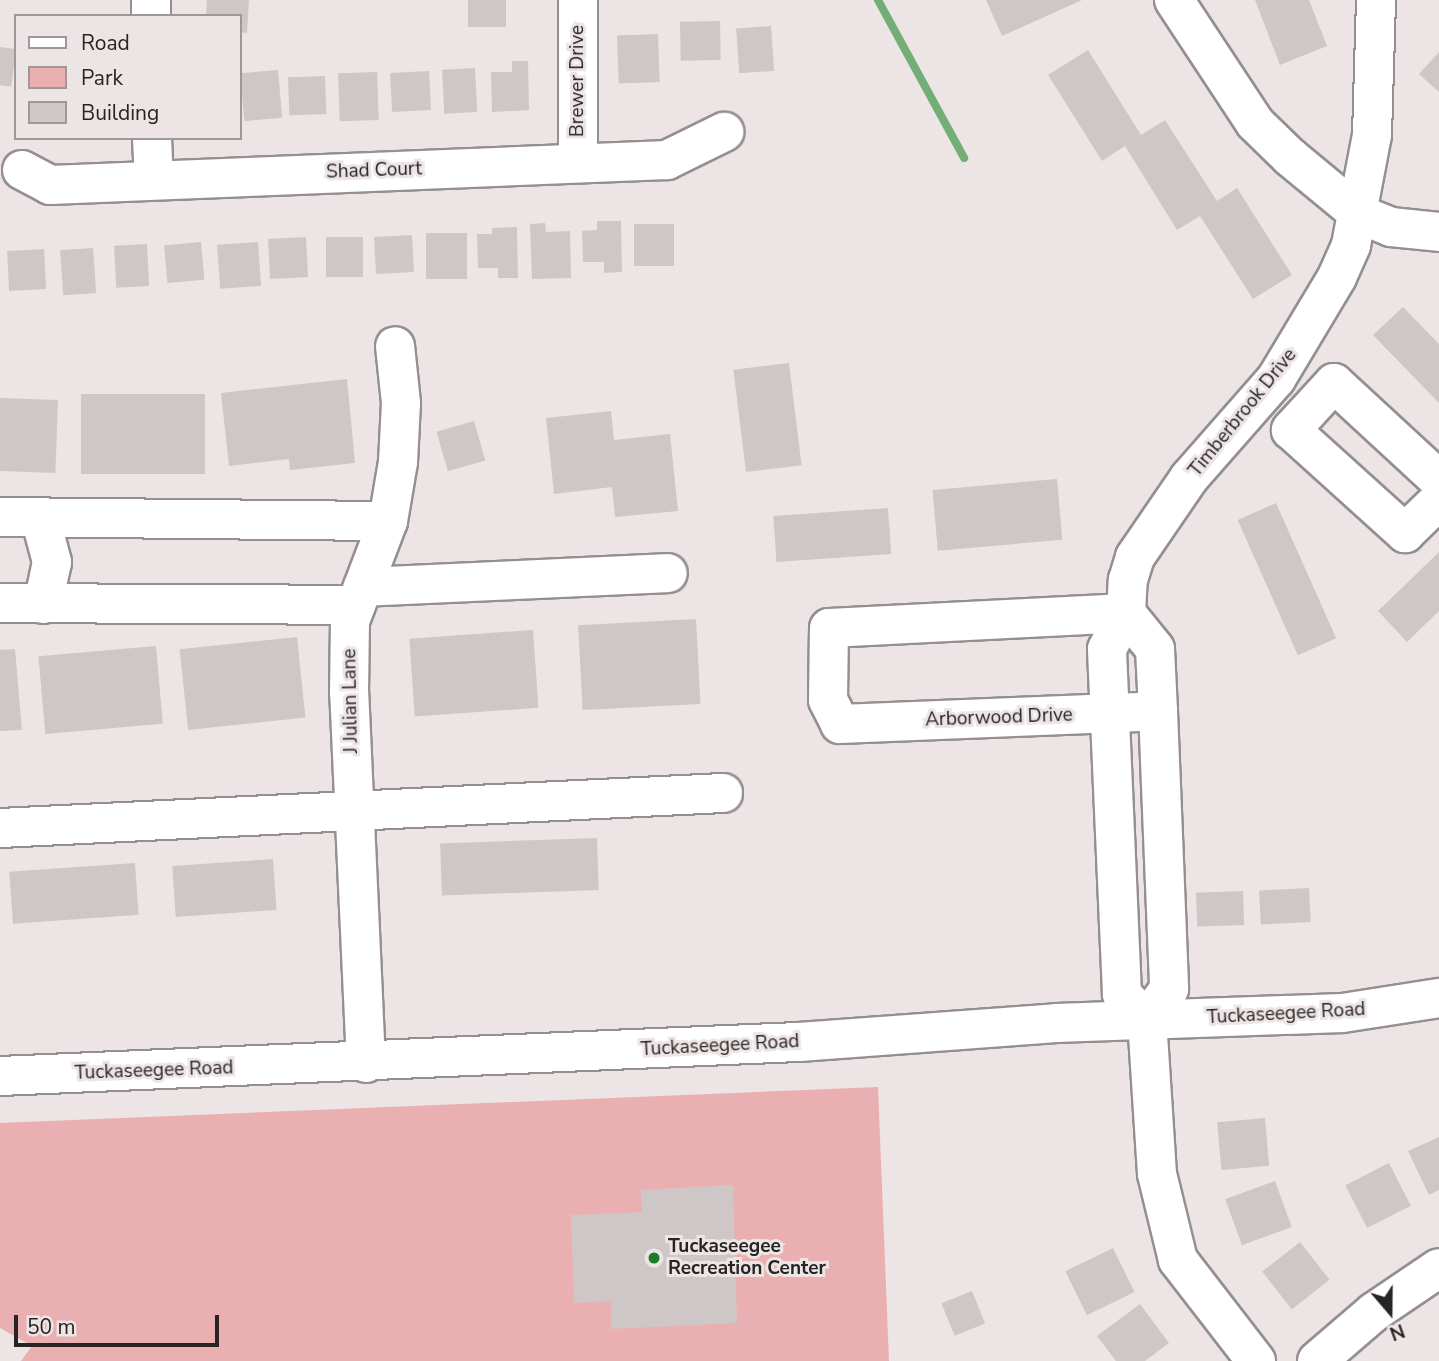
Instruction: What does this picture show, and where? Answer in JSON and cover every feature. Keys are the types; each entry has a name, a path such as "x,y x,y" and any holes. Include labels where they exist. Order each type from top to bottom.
{"street":[{"name":"Brewer Drive","path":"578,0 578,162"},
{"path":"1174,0 1255,123 1359,214 1391,227 1439,232"},
{"name":"Timberbrook Drive","path":"1147,1021 1122,994 1107,649 1126,613 1128,580 1142,546 1189,478 1276,379 1337,277 1359,214 1376,85 1376,0"},
{"name":"Shad Court","path":"22,170 50,185 667,160 724,132"},
{"path":"152,140 153,180"},
{"name":"J Julian Lane","path":"366,1063 349,693 350,621 388,521 398,462 401,404 396,346"},
{"path":"1276,379 1312,404"},
{"path":"1439,480 1334,383 1291,430 1405,533 1439,500"},
{"path":"0,517 388,521"},
{"path":"40,517 52,562 43,604"},
{"path":"0,603 360,596 668,573"},
{"path":"1126,613 1155,649 1169,989 1147,1021 1157,1174 1178,1260 1256,1361"},
{"name":"Arborwood Drive","path":"1126,613 829,628 828,700 840,724 1158,712"},
{"path":"0,828 723,793"},
{"name":"Tuckaseegee Road","path":"0,1076 366,1063 1342,1013 1439,998"},
{"path":"1317,1361 1374,1312 1439,1268"}],"green space":[{"path":"878,1087 889,1361 21,1361 32,1346 0,1328 0,1123"}],"building":[{"path":"207,0 249,0 247,33 242,32 242,14 206,14"},
{"path":"468,0 506,0 506,27 468,27"},
{"path":"986,0 1082,0 1002,36"},
{"path":"1255,0 1309,0 1327,46 1280,65"},
{"path":"720,21 721,60 681,61 680,22"},
{"path":"771,26 774,71 739,73 736,28"},
{"path":"658,34 660,82 619,83 617,35"},
{"path":"0,47 14,49 11,87 0,85"},
{"path":"1088,50 1141,135 1165,120 1217,201 1237,188 1292,275 1253,299 1200,216 1177,230 1125,146 1102,161 1048,75"},
{"path":"1439,52 1439,92 1419,74"},
{"path":"512,61 528,61 529,110 492,112 491,72 512,72"},
{"path":"475,68 477,112 444,114 442,70"},
{"path":"278,70 282,118 244,121 242,73"},
{"path":"429,71 431,110 392,112 390,73"},
{"path":"377,72 379,120 340,121 338,73"},
{"path":"325,76 326,114 289,115 288,77"},
{"path":"597,221 621,221 622,272 604,273 604,262 583,262 582,231 597,230"},
{"path":"545,223 546,232 570,231 571,278 532,279 530,224"},
{"path":"634,224 674,224 674,266 634,266"},
{"path":"517,227 518,278 498,278 498,268 478,268 477,234 492,234 492,228"},
{"path":"426,233 467,233 467,279 426,279"},
{"path":"412,235 414,272 376,274 374,237"},
{"path":"306,237 308,277 270,279 268,239"},
{"path":"326,237 363,237 363,277 326,277"},
{"path":"201,242 204,280 167,283 164,245"},
{"path":"258,242 261,286 220,289 217,245"},
{"path":"147,244 149,286 116,288 114,246"},
{"path":"93,248 96,293 63,295 60,250"},
{"path":"44,249 46,289 9,291 7,251"},
{"path":"1403,307 1439,344 1439,403 1373,335"},
{"path":"789,363 802,465 746,472 733,370"},
{"path":"347,379 355,463 290,470 289,459 229,466 221,393"},
{"path":"81,394 205,394 205,474 81,474"},
{"path":"0,398 58,400 55,473 0,471"},
{"path":"611,411 614,440 670,434 678,511 615,517 612,487 554,494 546,418"},
{"path":"474,421 485,460 448,471 437,432"},
{"path":"1057,479 1062,540 938,551 932,490"},
{"path":"1276,503 1336,638 1298,655 1238,520"},
{"path":"888,508 891,554 776,562 773,516"},
{"path":"1439,552 1439,611 1407,642 1378,611"},
{"path":"696,619 700,704 583,710 578,625"},
{"path":"533,630 538,708 415,716 409,639"},
{"path":"297,637 305,718 188,730 180,649"},
{"path":"156,646 163,724 45,734 38,656"},
{"path":"15,649 22,730 0,731 0,650"},
{"path":"597,838 599,890 442,895 440,843"},
{"path":"273,859 277,910 176,917 172,866"},
{"path":"135,863 139,915 13,924 9,872"},
{"path":"1309,888 1311,922 1261,925 1259,891"},
{"path":"1243,891 1244,925 1197,927 1196,893"},
{"path":"1265,1118 1269,1166 1221,1170 1217,1122"},
{"path":"1439,1137 1439,1190 1429,1195 1408,1151"},
{"path":"1389,1163 1411,1206 1367,1228 1345,1185"},
{"path":"1275,1181 1292,1227 1242,1245 1225,1199"},
{"name":"Tuckaseegee Recreation Center","path":"733,1185 737,1323 611,1329 611,1301 574,1303 571,1215 642,1212 641,1190"},
{"path":"1300,1242 1330,1280 1292,1309 1262,1272"},
{"path":"1113,1248 1134,1292 1087,1315 1065,1271"},
{"path":"972,1291 985,1323 955,1336 941,1303"},
{"path":"1140,1304 1169,1343 1145,1361 1116,1361 1097,1336"}],"waterway":[{"path":"878,0 964,158"}],"place":[{"name":"Tuckaseegee Recreation Center","path":"654,1258"}]}
